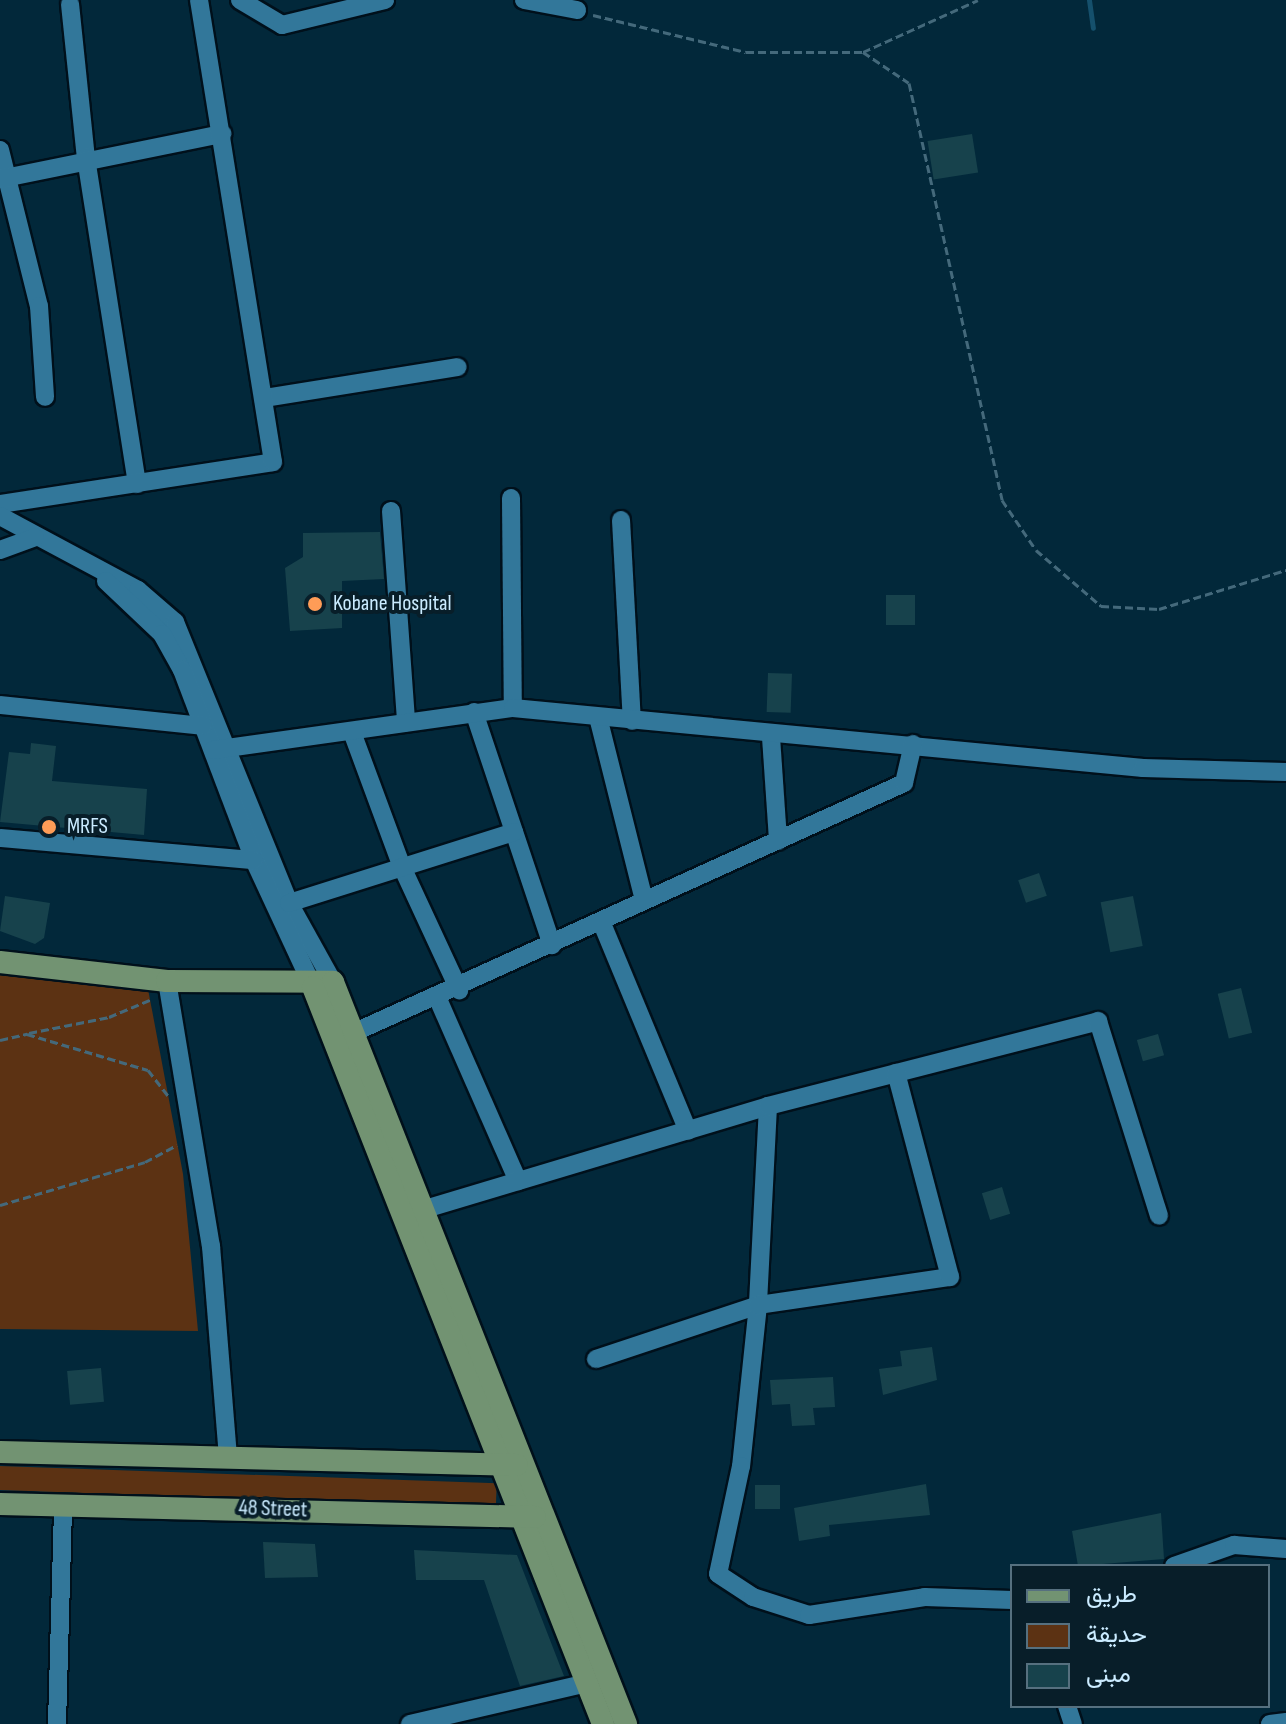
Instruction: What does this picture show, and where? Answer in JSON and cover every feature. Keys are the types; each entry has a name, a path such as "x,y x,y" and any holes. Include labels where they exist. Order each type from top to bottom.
{"main road":[{"path":"0,962 167,981 323,985"},
{"path":"323,985 353,1033 527,1465 535,1517 603,1724"},
{"path":"323,985 503,1465 535,1517 626,1724"},
{"path":"0,1452 527,1465"},
{"name":"48 Street","path":"0,1504 535,1517"}],"street":[{"path":"0,504 273,462 199,0"},
{"path":"240,0 282,25 385,0"},
{"path":"524,0 577,10"},
{"path":"70,4 86,158 137,484"},
{"path":"4,178 86,158 222,134"},
{"path":"0,150 4,178 39,306 45,397"},
{"path":"265,398 458,367"},
{"path":"511,498 513,708"},
{"path":"391,511 406,722"},
{"path":"0,516 101,576 138,590 175,622 221,748 323,985"},
{"path":"621,520 632,721"},
{"path":"0,550 35,537"},
{"path":"101,576 162,634 203,726 221,748 254,860 323,985"},
{"path":"0,705 203,726"},
{"path":"221,748 513,708 771,737 913,744 1143,768 1286,772"},
{"path":"474,712 552,945"},
{"path":"598,717 644,900"},
{"path":"352,732 402,867 459,990"},
{"path":"771,737 778,841"},
{"path":"353,1033 459,990 644,900 904,783 913,744"},
{"path":"289,903 514,832"},
{"path":"0,838 254,860"},
{"path":"601,921 688,1131"},
{"path":"167,981 189,1134 211,1246 228,1458"},
{"path":"438,999 518,1181"},
{"path":"425,1209 768,1106 1098,1021 1159,1216"},
{"path":"596,1359 758,1305 950,1277 896,1073"},
{"path":"768,1106 758,1305 741,1466 718,1574 753,1597 809,1615 925,1597 1010,1600"},
{"path":"57,1724 63,1504"},
{"path":"1180,1564 1234,1545 1286,1549"},
{"path":"410,1724 588,1683"},
{"path":"1270,1724 1286,1722"}],"path":[{"path":"577,10 746,52 863,52 978,0"},
{"path":"863,52 909,83 1002,500 1036,550 1101,606 1159,609 1286,570"},
{"path":"0,1040 150,1002 167,981"},
{"path":"27,1034 148,1070 173,1105"},
{"path":"0,1205 145,1162 189,1134"}],"green space":[{"path":"0,974 148,989 183,1174 198,1331 0,1329"},
{"path":"0,1466 497,1483 496,1507 0,1490"}],"building":[{"path":"972,134 978,173 934,180 928,141"},
{"name":"Kobane Hospital","path":"380,532 384,579 342,581 342,628 290,631 285,568 303,557 303,533"},
{"path":"886,595 915,595 915,625 886,625"},
{"path":"768,673 792,674 791,713 767,712"},
{"path":"31,743 56,746 52,781 147,789 144,835 0,822 9,752 30,754"},
{"path":"1039,873 1047,896 1026,903 1018,880"},
{"path":"5,896 50,903 44,938 35,944 0,931"},
{"path":"1133,896 1143,946 1110,952 1101,902"},
{"path":"1241,988 1252,1033 1229,1038 1218,994"},
{"path":"1158,1034 1164,1055 1143,1061 1137,1040"},
{"path":"1002,1187 1010,1214 990,1220 982,1193"},
{"path":"932,1347 937,1380 883,1395 879,1369 902,1366 900,1351"},
{"path":"101,1368 104,1402 70,1405 67,1371"},
{"path":"833,1377 835,1407 813,1408 815,1425 792,1426 790,1404 772,1405 770,1380"},
{"path":"926,1484 930,1515 829,1525 830,1536 799,1541 794,1508"},
{"path":"755,1485 780,1485 780,1509 755,1509"},
{"path":"1161,1513 1164,1559 1078,1564 1072,1531"},
{"path":"263,1542 315,1544 318,1577 265,1578"},
{"path":"414,1550 517,1555 564,1676 520,1686 484,1580 416,1580"}],"waterway":[{"path":"1089,0 1093,28"}],"place":[{"name":"Kobane Hospital","path":"315,604"},
{"name":"MRFS","path":"49,827"}]}
